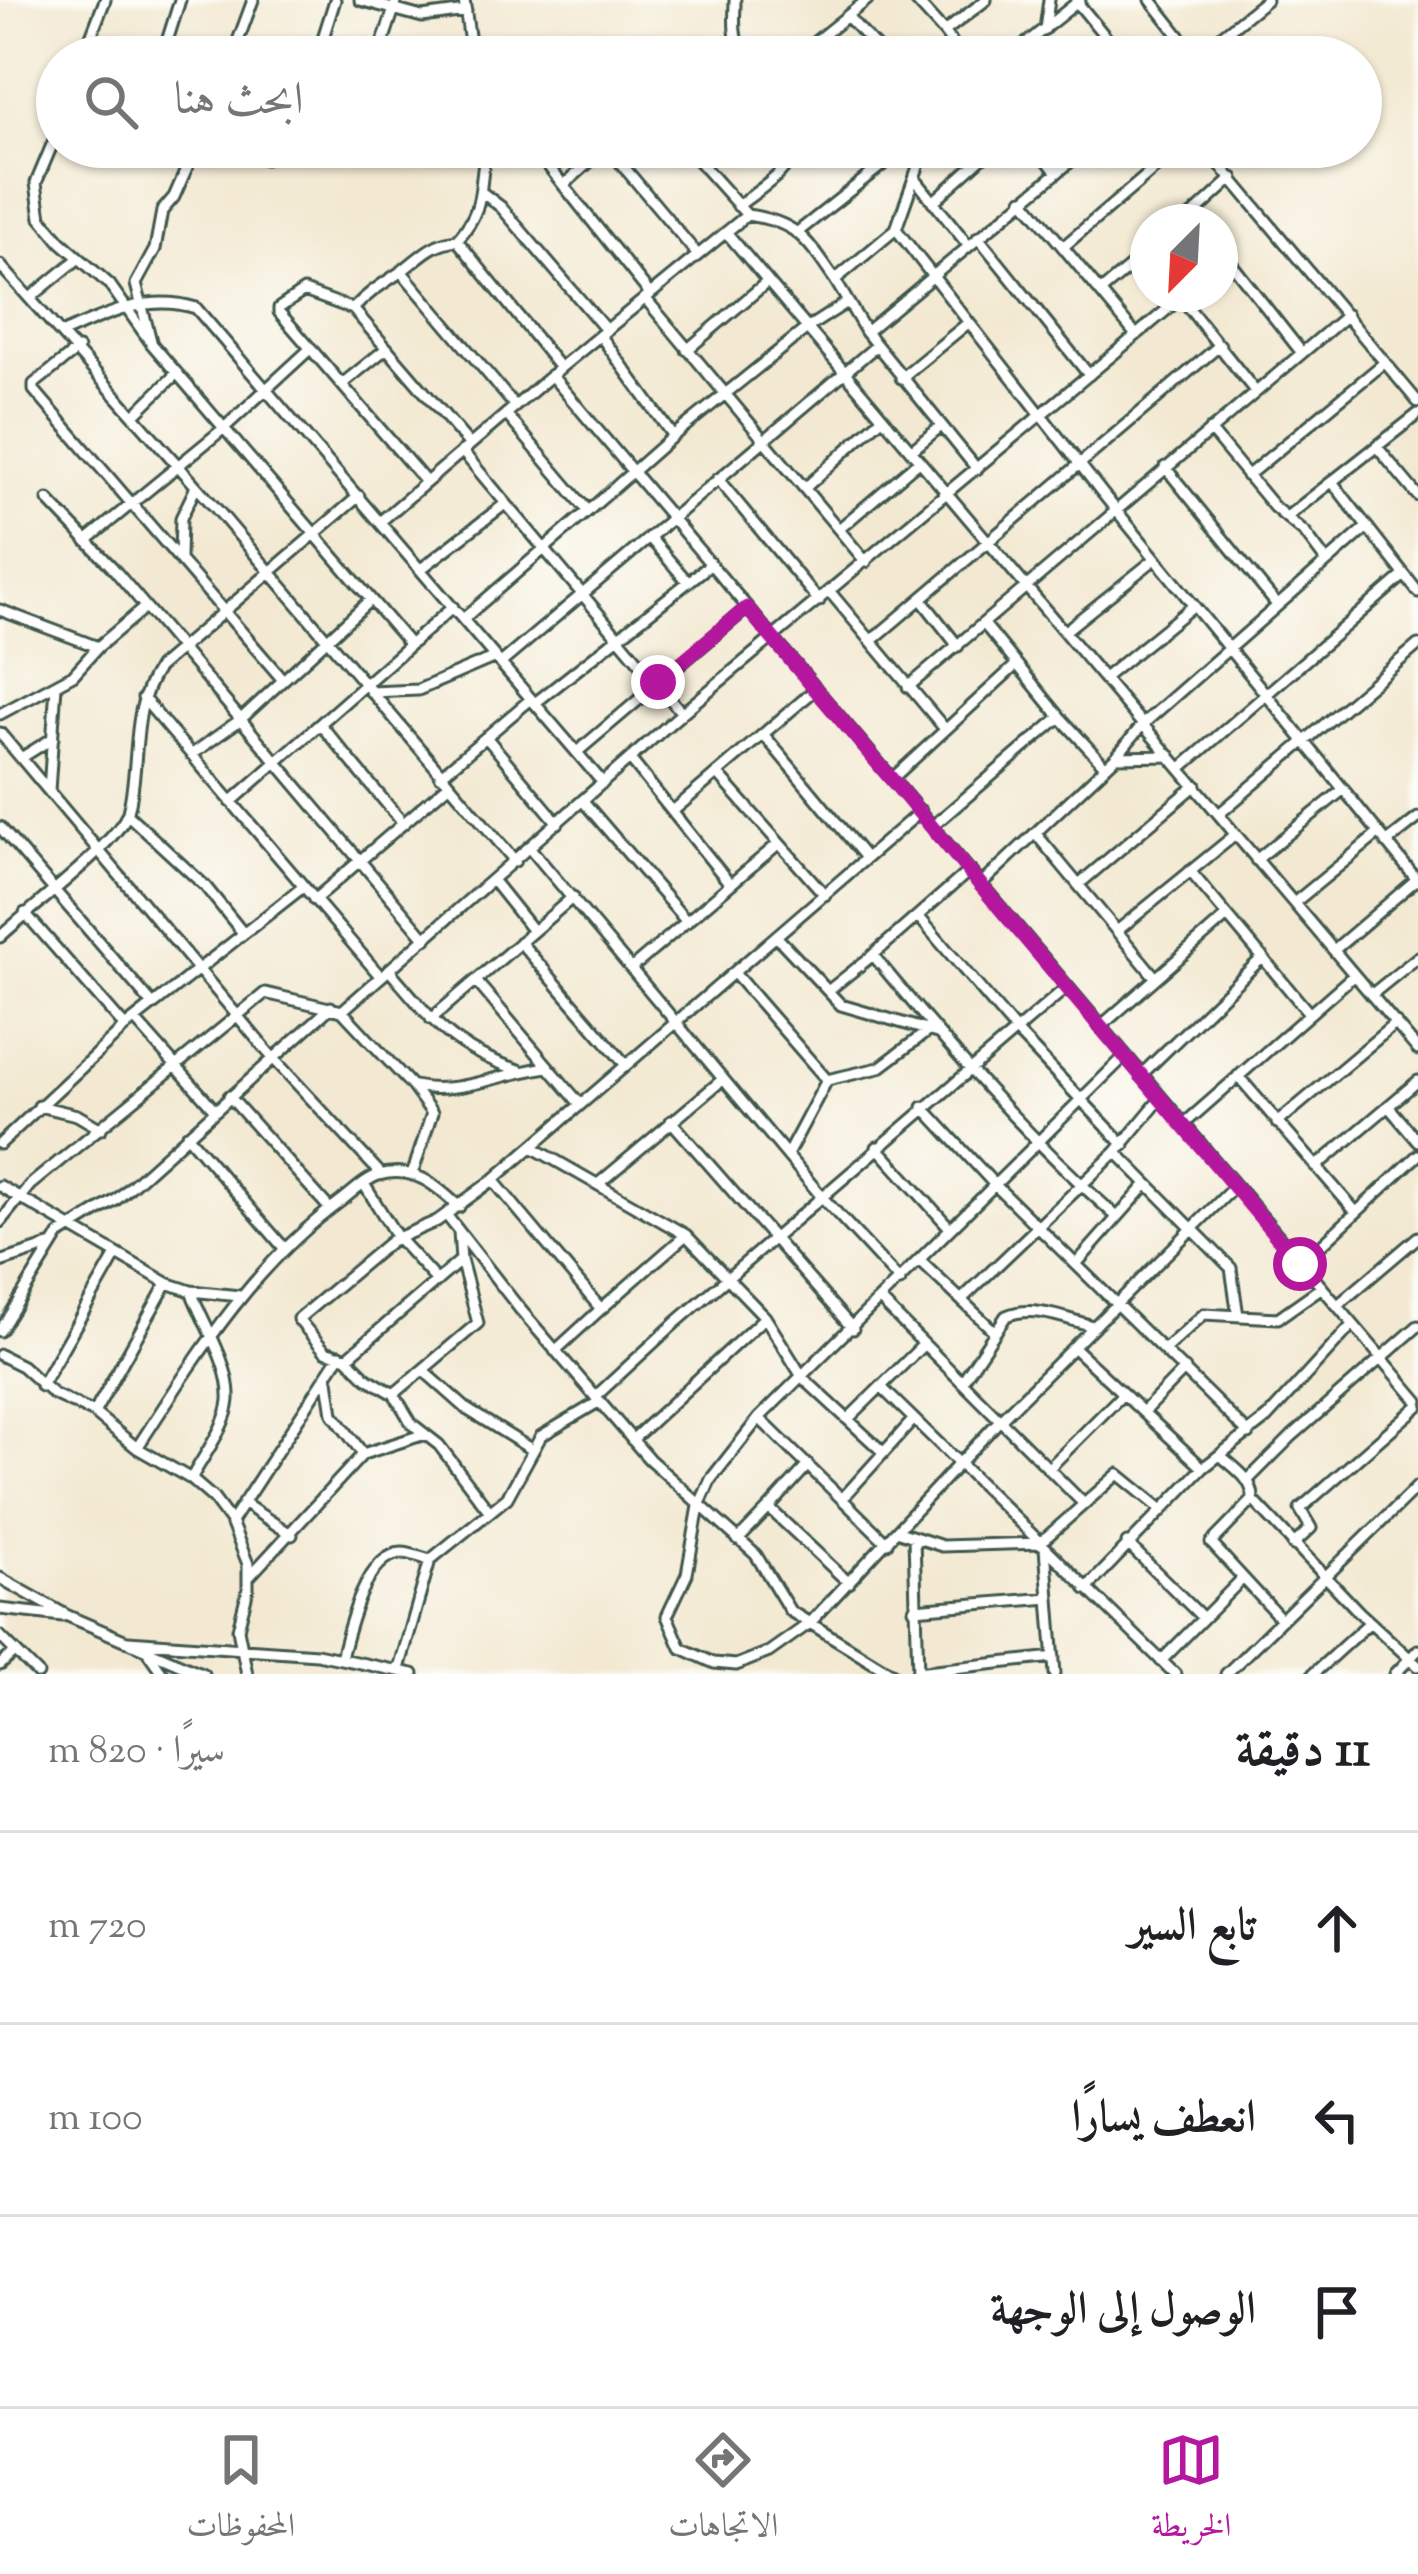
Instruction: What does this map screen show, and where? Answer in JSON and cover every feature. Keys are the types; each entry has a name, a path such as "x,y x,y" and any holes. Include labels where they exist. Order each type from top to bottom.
{"street":[{"path":"91,36 105,0"},
{"path":"169,36 180,0"},
{"path":"240,36 253,0"},
{"path":"324,36 335,0"},
{"path":"360,0 395,5 422,17 465,6 469,36"},
{"path":"735,0 735,36"},
{"path":"825,36 868,0"},
{"path":"915,0 947,36"},
{"path":"944,32 986,0"},
{"path":"1045,29 1048,0"},
{"path":"1169,0 1155,4 1179,36"},
{"path":"1221,36 1266,0"},
{"path":"1036,36 1078,1 1106,36"},
{"path":"385,36 395,5"},
{"path":"848,17 866,36"},
{"path":"1225,36 1226,32"},
{"path":"42,168 36,183 37,206 52,232 110,285 151,343 409,644"},
{"path":"136,284 155,249 162,211 187,168"},
{"path":"353,310 423,250 458,240 484,194 483,168"},
{"path":"550,168 687,350 866,562"},
{"path":"564,185 583,168"},
{"path":"624,168 697,254"},
{"path":"705,168 747,215 768,218 799,232 876,346 976,469"},
{"path":"738,206 784,168"},
{"path":"799,232 875,168"},
{"path":"835,280 896,230 919,168"},
{"path":"933,202 971,168"},
{"path":"1055,168 1058,172"},
{"path":"866,332 1063,168"},
{"path":"1063,247 1155,168"},
{"path":"1224,168 1418,402"},
{"path":"1208,204 1233,178"},
{"path":"916,180 968,245"},
{"path":"484,194 501,207 603,332 674,436"},
{"path":"1023,199 1136,335"},
{"path":"381,521 747,215"},
{"path":"896,230 1192,606 1418,880 1334,950"},
{"path":"726,232 1371,995 1416,1041"},
{"path":"978,237 1089,375"},
{"path":"458,240 632,470 1418,1403 1300,1509 1311,1529 1293,1545"},
{"path":"30,298 79,258"},
{"path":"0,265 178,465 514,861"},
{"path":"1100,292 1130,267"},
{"path":"401,272 588,511"},
{"path":"1238,272 1302,353"},
{"path":"687,350 767,282"},
{"path":"110,285 136,284"},
{"path":"136,284 151,343"},
{"path":"426,482 279,308 304,291 353,310 466,448 505,504 682,713"},
{"path":"464,619 632,470 807,328 846,303"},
{"path":"63,333 124,306 196,308 603,783"},
{"path":"0,1331 50,1246 70,1228 116,1200 272,1057 426,939 682,713 1162,312"},
{"path":"1193,312 1256,391"},
{"path":"908,687 1347,315"},
{"path":"902,378 968,323"},
{"path":"871,641 1220,345"},
{"path":"368,689 418,690 498,660 876,346"},
{"path":"342,384 387,348"},
{"path":"77,349 34,384 34,390 284,680"},
{"path":"86,541 223,429 310,349"},
{"path":"1247,476 1384,362"},
{"path":"134,415 176,373"},
{"path":"1288,516 1418,414"},
{"path":"805,488 882,418"},
{"path":"911,451 941,425"},
{"path":"1210,430 1326,561"},
{"path":"1377,447 1418,496"},
{"path":"839,529 919,461"},
{"path":"1165,467 1277,605"},
{"path":"718,479 819,601"},
{"path":"1333,483 1418,592"},
{"path":"180,558 182,518 196,487"},
{"path":"0,918 4,933 98,849 127,814 142,698 160,667 359,496"},
{"path":"48,500 426,939"},
{"path":"421,569 505,504"},
{"path":"981,884 1116,757 1143,724 1366,528"},
{"path":"649,537 687,581"},
{"path":"1065,631 1155,559"},
{"path":"314,900 402,822 486,737 621,639 711,564"},
{"path":"1181,768 1403,575"},
{"path":"830,592 945,730"},
{"path":"921,599 958,646"},
{"path":"191,755 239,720 370,601"},
{"path":"1104,678 1192,606"},
{"path":"231,802 368,689 409,644 453,607"},
{"path":"0,714 73,675 144,608"},
{"path":"577,752 747,608"},
{"path":"0,610 98,647"},
{"path":"984,624 1106,766"},
{"path":"1219,814 1418,645"},
{"path":"894,777 1016,665"},
{"path":"50,791 56,686"},
{"path":"673,811 817,689"},
{"path":"142,698 314,900 431,1019 464,1048 519,1070"},
{"path":"934,825 1060,717"},
{"path":"320,724 402,822"},
{"path":"0,733 272,1057 380,1174"},
{"path":"764,734 866,858"},
{"path":"486,737 558,823"},
{"path":"21,758 53,738"},
{"path":"1116,757 1170,756"},
{"path":"630,759 730,884"},
{"path":"717,773 825,895"},
{"path":"1078,884 1196,785"},
{"path":"1256,860 1344,789"},
{"path":"583,800 687,922"},
{"path":"490,1512 439,1445 412,1424 394,1394 343,1356 325,1351 298,1319 397,1238 446,1216 493,1180 921,811"},
{"path":"127,814 205,886 243,933"},
{"path":"1294,903 1382,838 1418,818"},
{"path":"0,827 153,1005"},
{"path":"1036,834 1155,977"},
{"path":"1117,931 1235,835"},
{"path":"632,968 778,844"},
{"path":"530,848 722,1080 900,1282"},
{"path":"828,991 970,870"},
{"path":"1190,871 1308,1012"},
{"path":"493,880 532,931"},
{"path":"0,1144 130,1024 303,887"},
{"path":"431,1019 573,897"},
{"path":"25,913 214,1109"},
{"path":"918,916 1148,1184 1194,1226 1234,1274 1238,1316"},
{"path":"1100,1027 1227,916"},
{"path":"776,936 853,1011 933,1031"},
{"path":"520,942 626,1065"},
{"path":"874,955 933,1031 1037,1142 1118,1217"},
{"path":"1141,1075 1263,957"},
{"path":"1371,995 1418,957"},
{"path":"734,973 827,1080"},
{"path":"1184,1124 1354,975"},
{"path":"476,981 580,1104"},
{"path":"399,1669 430,1560 510,1494 541,1436 598,1398 728,1277 1067,987"},
{"path":"0,1222 17,1196 265,993 336,1009 412,1086 432,1113 412,1174"},
{"path":"1277,1123 1396,1023"},
{"path":"787,1155 827,1080 879,1068 933,1031"},
{"path":"1125,1056 759,1418 711,1479 699,1506 687,1574 667,1616 681,1648 714,1663 736,1665 770,1652 810,1623 1000,1420 1235,1186"},
{"path":"412,1086 440,1090 549,1067"},
{"path":"1238,1076 1355,1210"},
{"path":"598,1184 722,1080"},
{"path":"1316,1167 1418,1081"},
{"path":"229,1096 330,1210"},
{"path":"962,1299 1120,1148 1161,1098"},
{"path":"39,1106 77,1115 100,1130"},
{"path":"1388,1106 1418,1141"},
{"path":"923,1107 995,1185 1249,1434"},
{"path":"671,1121 853,1329"},
{"path":"187,1135 284,1249"},
{"path":"878,1147 950,1228"},
{"path":"532,1148 686,1235 765,1317 803,1378 883,1452"},
{"path":"1300,1264 1418,1155"},
{"path":"137,1448 240,1296 284,1249 364,1184 380,1174 412,1174 432,1180 459,1207"},
{"path":"493,1180 601,1309"},
{"path":"364,1184 397,1238 437,1281"},
{"path":"1077,1263 1148,1184"},
{"path":"0,1186 167,1283 191,1292 240,1296"},
{"path":"446,1216 632,1440 763,1563 784,1606 893,1674"},
{"path":"394,1394 478,1323 461,1260 459,1232"},
{"path":"555,1351 686,1235"},
{"path":"1337,1306 1418,1237"},
{"path":"0,1262 50,1246"},
{"path":"41,1386 116,1255"},
{"path":"231,1522 343,1356 461,1260"},
{"path":"920,1261 995,1332"},
{"path":"94,1413 167,1283"},
{"path":"1165,1349 1204,1314 1277,1318 1322,1287"},
{"path":"191,1292 226,1379 228,1405 191,1479"},
{"path":"881,1301 1084,1504"},
{"path":"962,1382 1006,1316 1023,1311 1093,1326"},
{"path":"632,1440 765,1317"},
{"path":"1086,1588 1203,1468 1249,1434 1353,1324"},
{"path":"1248,1480 1418,1326"},
{"path":"848,1420 923,1345"},
{"path":"1073,1347 1203,1468"},
{"path":"0,1355 22,1366 41,1386 94,1413 137,1448 191,1479 231,1522 249,1577"},
{"path":"1143,1412 1185,1369"},
{"path":"424,1371 467,1410 531,1449"},
{"path":"328,1376 333,1414 363,1454"},
{"path":"881,1388 1174,1674"},
{"path":"1048,1469 1123,1394"},
{"path":"759,1418 887,1543"},
{"path":"842,1498 914,1419"},
{"path":"248,1674 238,1622 249,1577 363,1454 424,1434"},
{"path":"1220,1455 1248,1480 1252,1500 1211,1542 1281,1619"},
{"path":"738,1540 808,1465"},
{"path":"899,1532 942,1546 1043,1546 1118,1474 1161,1509"},
{"path":"1226,1674 1413,1491 1418,1506"},
{"path":"1252,1500 1370,1622 1415,1658 1395,1674"},
{"path":"243,1503 292,1534"},
{"path":"770,1508 849,1583"},
{"path":"914,1538 918,1673 1054,1657"},
{"path":"1127,1543 1203,1618"},
{"path":"1043,1546 1055,1674"},
{"path":"340,1658 352,1617 385,1559 404,1553 430,1560"},
{"path":"0,1578 68,1616 203,1674"},
{"path":"1161,1660 1242,1579"},
{"path":"914,1609 1048,1598"},
{"path":"0,1609 68,1616"},
{"path":"1313,1674 1370,1622"},
{"path":"0,1636 38,1674"},
{"path":"128,1641 340,1658 376,1670 413,1674"},
{"path":"147,1651 164,1674"},
{"path":"0,1665 14,1653"}],"route":[{"path":"658,682 747,608 1300,1264"}]}
